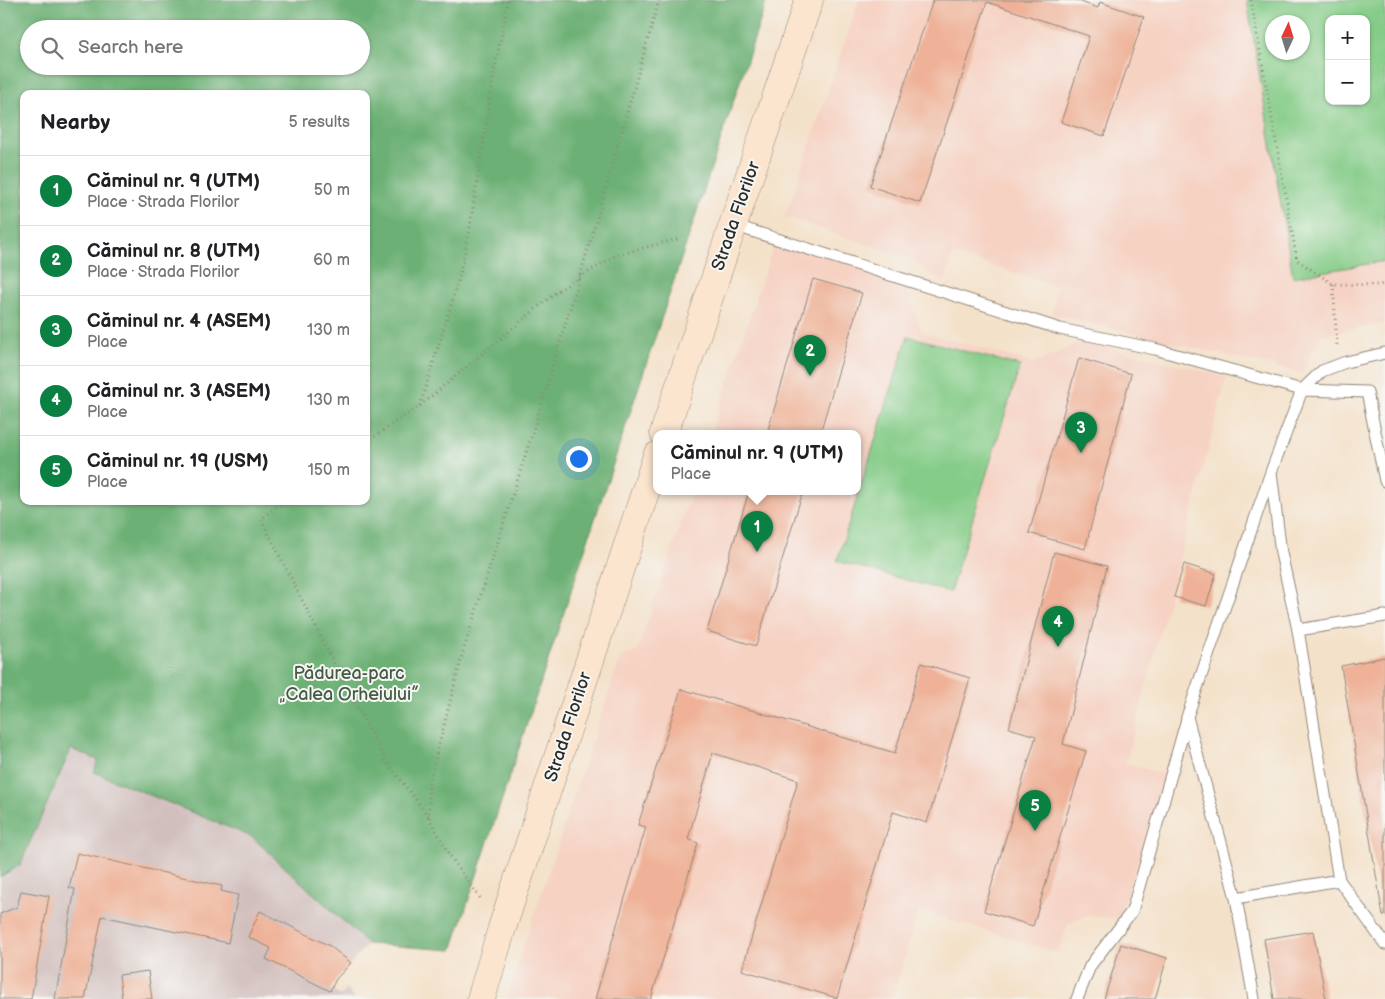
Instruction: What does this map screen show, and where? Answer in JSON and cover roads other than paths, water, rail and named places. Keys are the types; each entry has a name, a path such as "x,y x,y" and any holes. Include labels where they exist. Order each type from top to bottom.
{"main road":[{"name":"Strada Florilor","path":"665,430 809,0"},
{"name":"Strada Florilor","path":"481,999 508,910 653,468"}],"lane":[{"path":"733,225 1060,329 1155,349 1302,390 1367,392 1385,481"},
{"path":"1077,999 1090,966 1132,911 1187,718 1271,472 1302,390 1322,371 1385,353"},
{"path":"1271,472 1281,554 1298,630 1339,880 1385,944"},
{"path":"1298,630 1385,616"},
{"path":"1187,718 1236,898 1254,999"},
{"path":"1236,898 1339,880"}],"place":[{"name":"Căminul nr. 8 (UTM)","path":"810,376"},
{"name":"Căminul nr. 4 (ASEM)","path":"1081,453"},
{"name":"Căminul nr. 9 (UTM)","path":"757,552"},
{"name":"Căminul nr. 3 (ASEM)","path":"1058,647"},
{"name":"Căminul nr. 19 (USM)","path":"1035,831"}],"park label":[{"name":"Pădurea-parc „Calea Orheiului”","path":"349,683"}]}
